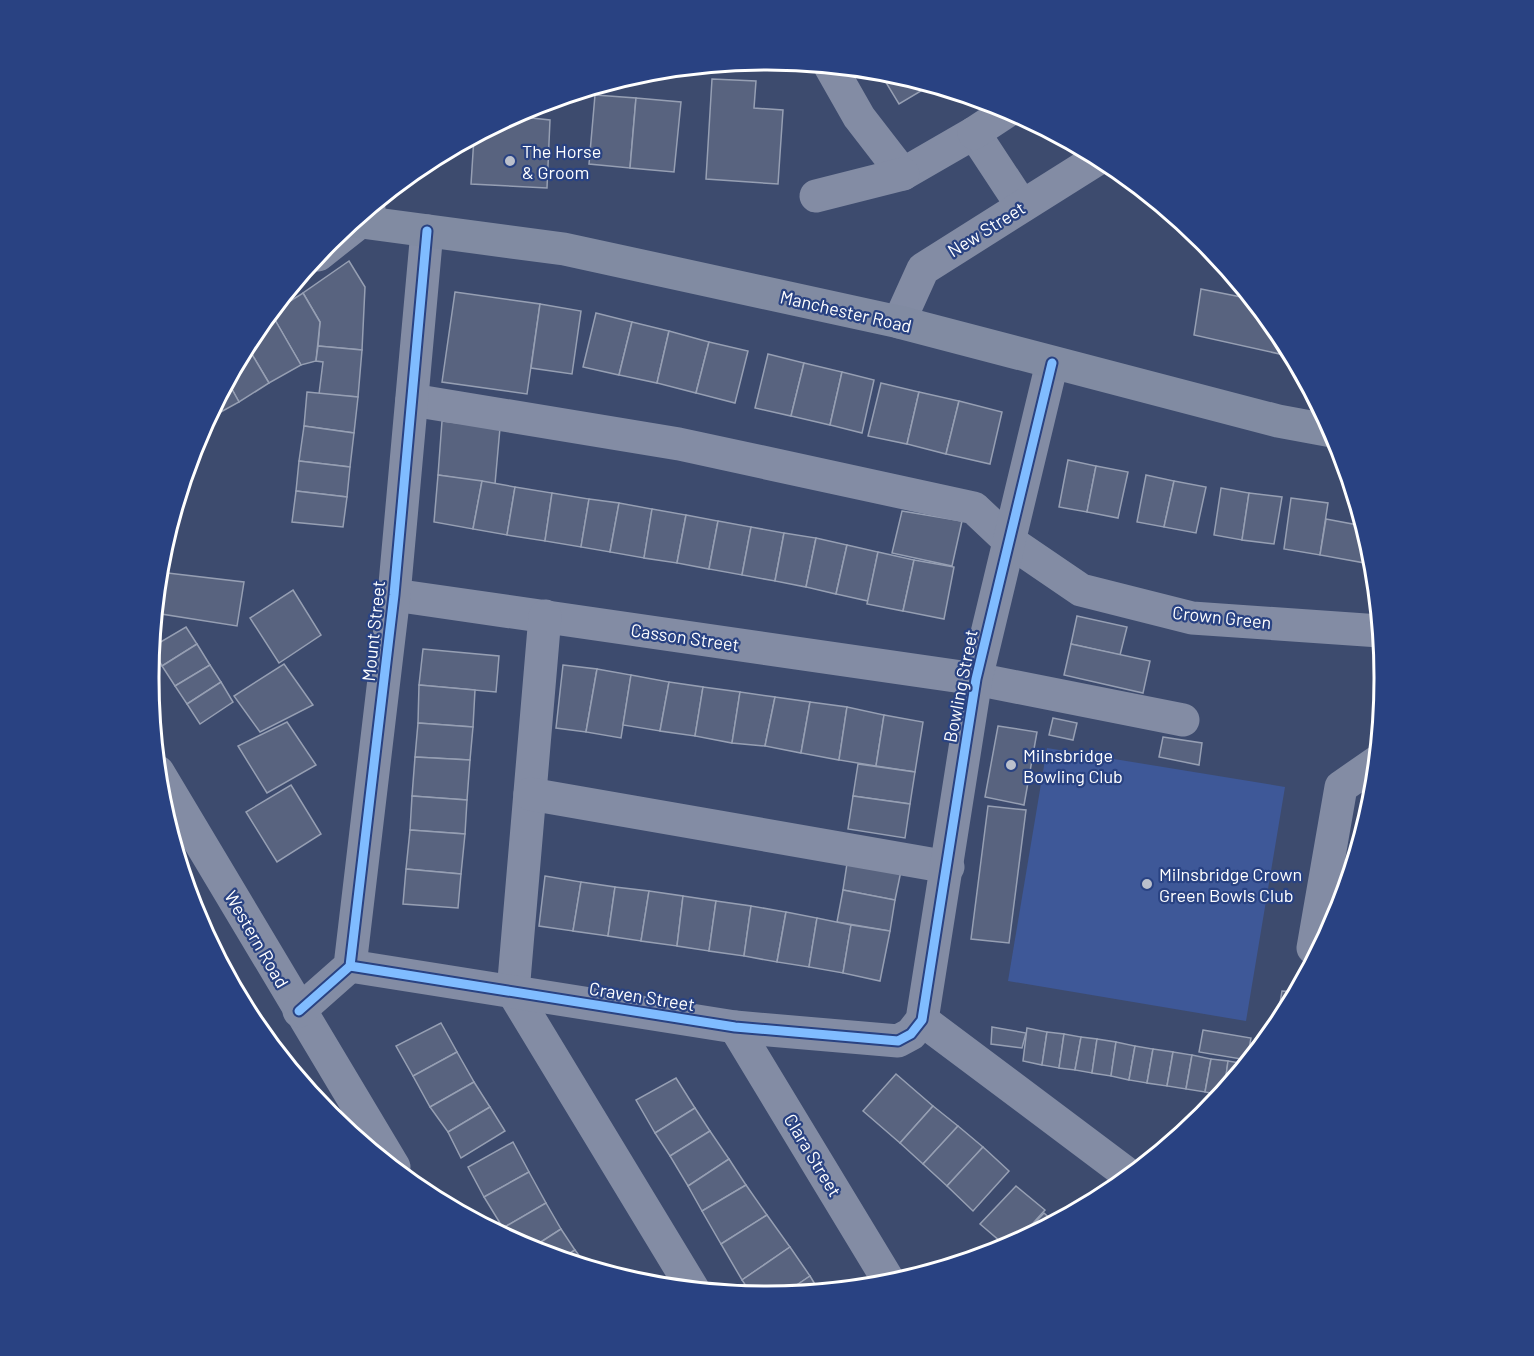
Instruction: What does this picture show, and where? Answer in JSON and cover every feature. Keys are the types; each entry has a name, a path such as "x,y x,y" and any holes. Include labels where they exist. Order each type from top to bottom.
{"main road":[{"name":"Manchester Road","path":"369,219 428,231 564,249 898,322 1278,421 1321,429"}],"street":[{"path":"835,75 859,117 903,174"},
{"path":"816,196 903,174 999,117"},
{"path":"974,133 1022,206"},
{"name":"New Street","path":"898,322 923,269 1090,164"},
{"name":"Mount Street","path":"350,966 394,595 428,231"},
{"name":"Bowling Street","path":"922,1020 976,679 1052,363"},
{"name":"Crown Green","path":"412,400 679,444 974,508 1009,541 1081,590 1192,618 1372,630"},
{"name":"Casson Street","path":"394,595 976,679 1183,720"},
{"path":"545,616 513,992 688,1280"},
{"path":"1314,942 1341,788 1367,769"},
{"name":"Western Road","path":"170,793 383,1148"},
{"path":"531,794 948,867"},
{"path":"299,1011 350,966"},
{"name":"Craven Street","path":"350,966 735,1027 898,1041 911,1034 922,1020"},
{"path":"922,1020 1123,1170"},
{"name":"Clara Street","path":"735,1027 885,1274"}],"shaded area":[{"name":"Milnsbridge Crown Green Bowls Club","path":"1047,748 1285,787 1246,1021 1008,981"}],"building":[{"path":"712,79 756,81 754,108 783,110 778,184 706,179"},
{"path":"886,82 922,90 899,104"},
{"path":"595,96 636,98 630,168 589,164"},
{"path":"636,98 681,102 674,172 630,168"},
{"name":"The Horse & Groom","path":"532,118 550,120 547,188 471,184 473,146"},
{"path":"349,261 365,287 362,350 318,346 320,322 303,293"},
{"path":"1201,289 1240,297 1281,354 1194,335"},
{"path":"455,292 540,304 527,394 442,382"},
{"path":"303,293 320,322 316,361 301,365 276,321 291,300"},
{"path":"540,304 581,311 572,374 531,368"},
{"path":"596,313 632,322 619,375 583,367"},
{"path":"276,321 301,365 269,383 253,355"},
{"path":"632,322 669,331 657,383 619,375"},
{"path":"669,331 709,342 696,393 657,383"},
{"path":"709,342 748,351 735,403 696,393"},
{"path":"318,346 362,350 358,397 319,394 323,362 316,361"},
{"path":"768,354 804,363 791,416 755,408"},
{"path":"253,355 269,383 239,402 232,390"},
{"path":"804,363 842,372 830,425 791,416"},
{"path":"842,372 874,380 862,433 830,425"},
{"path":"881,383 919,392 907,444 868,436"},
{"path":"232,390 239,402 221,412"},
{"path":"307,392 358,397 354,433 304,426"},
{"path":"919,392 959,401 946,454 907,444"},
{"path":"959,401 1002,412 990,464 946,454"},
{"path":"442,421 500,428 495,484 438,475"},
{"path":"304,426 354,433 350,467 299,461"},
{"path":"1068,460 1096,466 1087,512 1059,507"},
{"path":"299,461 350,467 347,497 296,491"},
{"path":"1096,466 1128,472 1118,518 1087,512"},
{"path":"438,475 482,481 473,529 434,522"},
{"path":"1146,475 1174,481 1164,527 1137,522"},
{"path":"482,481 515,487 507,535 473,529"},
{"path":"1174,481 1206,487 1196,533 1164,527"},
{"path":"515,487 552,493 545,541 507,535"},
{"path":"1221,488 1249,493 1242,540 1214,535"},
{"path":"296,491 347,497 343,527 292,522"},
{"path":"552,493 589,499 581,547 545,541"},
{"path":"1249,493 1282,497 1274,544 1242,540"},
{"path":"1291,498 1328,503 1320,555 1284,549"},
{"path":"589,499 619,503 610,552 581,547"},
{"path":"619,503 652,509 644,558 610,552"},
{"path":"652,509 686,515 677,563 644,558"},
{"path":"902,511 962,521 952,566 892,553"},
{"path":"686,515 718,521 709,569 677,563"},
{"path":"1326,519 1355,524 1364,563 1320,555"},
{"path":"718,521 751,527 742,575 709,569"},
{"path":"751,527 784,533 775,581 742,575"},
{"path":"784,533 816,538 806,587 775,581"},
{"path":"816,538 847,545 836,594 806,587"},
{"path":"847,545 878,552 868,601 836,594"},
{"path":"878,552 914,560 903,611 867,604"},
{"path":"914,560 954,567 944,619 903,611"},
{"path":"169,573 244,582 237,626 163,614"},
{"path":"293,590 321,635 279,663 250,618"},
{"path":"1077,616 1127,627 1120,655 1071,644"},
{"path":"186,627 197,644 162,666 160,662 161,642"},
{"path":"197,644 210,665 175,686 162,666"},
{"path":"1071,644 1150,661 1143,693 1064,675"},
{"path":"423,649 499,656 496,692 419,685"},
{"path":"284,664 313,705 260,732 234,696"},
{"path":"210,665 221,682 187,704 175,686"},
{"path":"563,665 597,669 586,732 556,728"},
{"path":"597,669 631,675 621,738 586,732"},
{"path":"631,675 669,682 660,731 623,725"},
{"path":"221,682 233,702 200,724 187,704"},
{"path":"669,682 703,687 695,736 660,731"},
{"path":"419,685 475,690 473,727 418,723"},
{"path":"703,687 740,692 732,743 695,736"},
{"path":"740,692 775,697 765,746 732,743"},
{"path":"775,697 810,702 801,753 765,746"},
{"path":"810,702 847,707 839,760 801,753"},
{"path":"847,707 884,715 876,766 839,760"},
{"path":"884,715 923,722 915,772 876,766"},
{"path":"1053,718 1077,723 1073,740 1049,735"},
{"path":"287,722 316,765 267,793 238,746"},
{"path":"418,723 473,727 470,760 415,757"},
{"name":"Milnsbridge Bowling Club","path":"998,726 1037,732 1024,805 985,797"},
{"path":"1163,737 1202,743 1199,765 1159,757"},
{"path":"415,757 470,760 467,800 412,796"},
{"path":"858,764 915,772 910,804 853,796"},
{"path":"291,785 321,834 277,862 246,812"},
{"path":"412,796 467,800 465,834 410,830"},
{"path":"853,796 910,804 905,838 848,829"},
{"path":"988,806 1026,810 1009,943 971,939"},
{"path":"410,830 465,834 461,874 406,869"},
{"path":"848,857 902,866 895,900 843,890"},
{"path":"406,869 461,874 458,908 403,904"},
{"path":"545,876 581,882 573,931 539,926"},
{"path":"581,882 615,887 608,936 573,931"},
{"path":"615,887 649,891 641,941 608,936"},
{"path":"843,890 895,900 890,931 837,922"},
{"path":"649,891 683,896 677,946 641,941"},
{"path":"683,896 716,901 709,951 677,946"},
{"path":"716,901 751,906 744,956 709,951"},
{"path":"751,906 786,912 777,962 744,956"},
{"path":"786,912 817,918 809,967 777,962"},
{"path":"817,918 851,925 843,973 809,967"},
{"path":"851,925 890,931 880,981 843,973"},
{"path":"1282,991 1287,991 1280,1003"},
{"path":"441,1023 457,1052 413,1076 396,1046"},
{"path":"992,1027 1026,1033 1022,1048 991,1044"},
{"path":"1027,1028 1047,1032 1042,1065 1023,1061"},
{"path":"1203,1030 1251,1038 1249,1048 1240,1059 1199,1052"},
{"path":"1047,1032 1064,1034 1059,1068 1042,1065"},
{"path":"1064,1034 1081,1037 1075,1070 1059,1068"},
{"path":"1081,1037 1097,1039 1092,1073 1075,1070"},
{"path":"1097,1039 1116,1042 1111,1076 1092,1073"},
{"path":"1116,1042 1135,1046 1129,1080 1111,1076"},
{"path":"1135,1046 1153,1049 1147,1083 1129,1080"},
{"path":"1153,1049 1173,1052 1167,1086 1147,1083"},
{"path":"457,1052 474,1082 430,1107 413,1076"},
{"path":"1173,1052 1192,1055 1186,1089 1167,1086"},
{"path":"1192,1055 1211,1059 1205,1092 1186,1089"},
{"path":"1211,1059 1228,1061 1226,1077 1211,1093 1205,1092"},
{"path":"1228,1061 1237,1063 1226,1077"},
{"path":"896,1074 933,1106 900,1143 863,1111"},
{"path":"676,1078 695,1108 655,1133 636,1100"},
{"path":"474,1082 490,1107 448,1132 430,1107"},
{"path":"933,1106 958,1126 923,1164 900,1143"},
{"path":"490,1107 505,1131 461,1158 448,1132"},
{"path":"695,1108 710,1131 670,1156 655,1133"},
{"path":"958,1126 983,1147 947,1186 923,1164"},
{"path":"710,1131 729,1159 688,1186 670,1156"},
{"path":"513,1142 529,1172 484,1197 468,1167"},
{"path":"983,1147 1009,1171 973,1211 947,1186"},
{"path":"729,1159 746,1185 702,1211 688,1186"},
{"path":"529,1172 546,1203 506,1226 501,1224 484,1197"},
{"path":"746,1185 767,1215 721,1244 702,1211"},
{"path":"1016,1186 1045,1210 1031,1225 998,1239 980,1224"},
{"path":"546,1203 561,1229 542,1242 506,1226"},
{"path":"1044,1213 1048,1217 1036,1223 1033,1224"},
{"path":"767,1215 790,1247 742,1280 721,1244"},
{"path":"561,1229 575,1250 571,1253 542,1242"},
{"path":"790,1247 810,1276 798,1284 745,1285 742,1280"},
{"path":"810,1276 814,1283 807,1284 798,1284"}],"cycle path":[{"path":"299,1011 350,966 394,595 427,231"},
{"path":"350,966 735,1027 898,1041 911,1034 922,1020 976,679 1052,363"}],"place":[{"name":"The Horse & Groom","path":"510,161"},
{"name":"Milnsbridge Bowling Club","path":"1011,765"},
{"name":"Milnsbridge Crown Green Bowls Club","path":"1147,884"}]}
